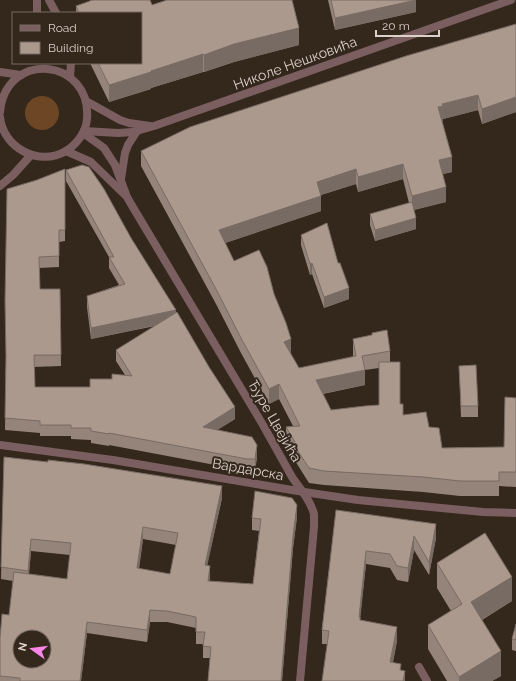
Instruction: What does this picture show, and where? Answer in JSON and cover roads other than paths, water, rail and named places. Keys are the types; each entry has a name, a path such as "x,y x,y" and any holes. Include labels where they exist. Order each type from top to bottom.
{"street":[{"path":"37,0 37,12"},
{"path":"49,0 55,12"},
{"name":"Николе Нешковића","path":"83,132 118,133 137,131 154,126 511,0"},
{"path":"70,77 71,64"},
{"path":"0,112 1,103 5,92 12,82 31,67 51,69 70,77 83,92 88,111 87,121 83,132 76,143 66,151 55,156 43,157 32,155 13,145 5,134 0,122 0,117"},
{"path":"0,72 21,75"},
{"name":"Николе Нешковића","path":"86,101 120,120 129,123 154,126"},
{"path":"120,180 125,153 137,131"},
{"name":"Ђуре Цвејића","path":"83,132 104,148 115,165 127,197 263,425 292,477 304,492 314,514 300,681"},
{"name":"Ђуре Цвејића","path":"66,151 91,162 127,197"},
{"path":"0,186 32,155"},
{"name":"Вардарска","path":"0,445 113,460 358,500 483,512 516,513"},
{"path":"419,666 427,681"}]}
